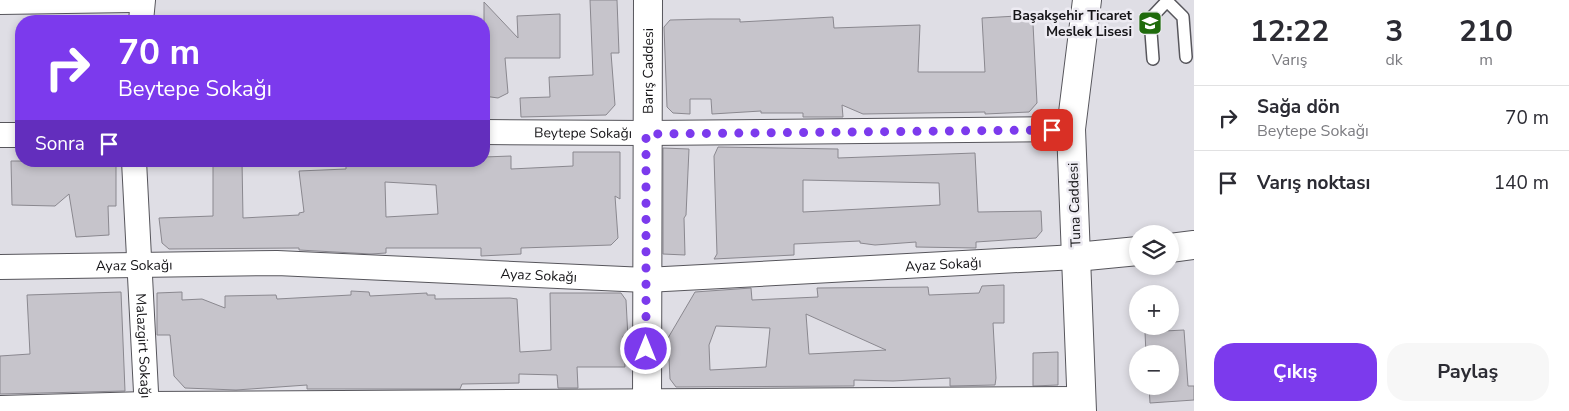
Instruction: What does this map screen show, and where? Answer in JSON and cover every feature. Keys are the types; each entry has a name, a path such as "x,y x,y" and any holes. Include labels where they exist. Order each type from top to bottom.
{"street":[{"path":"0,2 132,0"},
{"path":"141,15 142,0"},
{"name":"Barış Caddesi","path":"647,406 646,134 648,0"},
{"name":"Tuna Caddesi","path":"1082,405 1071,129 1087,0"},
{"name":"Beytepe Sokağı","path":"490,132 646,134 1071,129"},
{"path":"0,134 15,135"},
{"name":"Malazgirt Sokağı","path":"134,167 147,407"},
{"path":"1179,247 1194,245"},
{"path":"1076,257 1129,252"},
{"name":"Ayaz Sokağı","path":"0,267 277,263 646,280 1076,257"},
{"path":"0,408 1082,405"}],"lane":[{"path":"1153,59 1150,19 1168,1 1183,17 1186,57"}],"building":[{"path":"590,0 617,0 619,53 611,53 615,105 606,115 521,117 520,98 550,97 549,77 593,75"},
{"path":"484,2 518,38 517,16 560,14 560,58 505,58 508,93 498,98 490,97 490,15 484,15"},
{"path":"1017,16 1025,18 1033,24 1037,103 1029,112 863,114 842,105 843,117 803,117 803,113 761,113 761,111 712,114 711,99 690,99 690,114 673,113 667,107 664,27 670,20 740,19 740,22 833,17 834,28 920,25 918,72 985,72 982,18"},
{"path":"718,147 838,149 838,158 975,153 978,212 1041,211 1042,231 1036,238 976,242 976,248 916,247 916,242 875,245 860,243 860,241 794,244 794,255 714,259 717,254 714,156","holes":["803,180 939,183 940,205 803,212"]},
{"path":"663,148 689,149 686,215 684,218 685,255 663,254"},
{"path":"573,152 620,152 620,199 615,196 618,238 611,245 521,248 521,254 481,256 481,248 386,248 386,253 371,254 299,250 299,248 169,249 162,243 159,218 213,216 213,167 242,167 243,218 299,215 299,213 304,212 299,171 346,169 346,167 490,167 490,157 511,156 511,169 573,166","holes":["385,182 436,185 438,214 386,217"]},
{"path":"11,161 15,161 15,167 116,167 116,206 108,206 109,235 76,237 69,194 55,206 12,205"},
{"path":"1004,285 1004,323 993,323 995,385 950,386 950,378 893,381 854,380 854,386 676,387 670,379 668,338 695,292 751,288 752,300 818,297 817,288 928,287 929,295 979,293 982,286","holes":["806,314 886,350 809,354","716,326 770,328 766,367 710,370 709,345"]},
{"path":"351,291 369,292 370,296 427,293 427,295 435,295 435,299 517,299 520,352 551,350 550,293 621,293 626,300 628,338 623,336 625,367 577,367 578,388 558,388 557,375 519,374 519,383 462,384 460,389 307,389 307,385 236,390 185,388 174,376 170,335 157,335 157,293 182,292 182,300 202,299 225,308 225,296 276,295 277,299 351,295"},
{"path":"121,292 125,391 0,394 0,356 30,354 27,295"},
{"path":"1179,330 1184,330 1188,386 1194,386 1194,400 1150,403 1150,395 1179,395 1179,345 1146,345 1145,335 1179,335"},
{"path":"1058,352 1058,385 1033,386 1033,353"}],"place":[{"name":"Başakşehir Ticaret Meslek Lisesi","path":"1150,23"}],"route":[{"path":"646,349 646,134 1052,130"}]}
